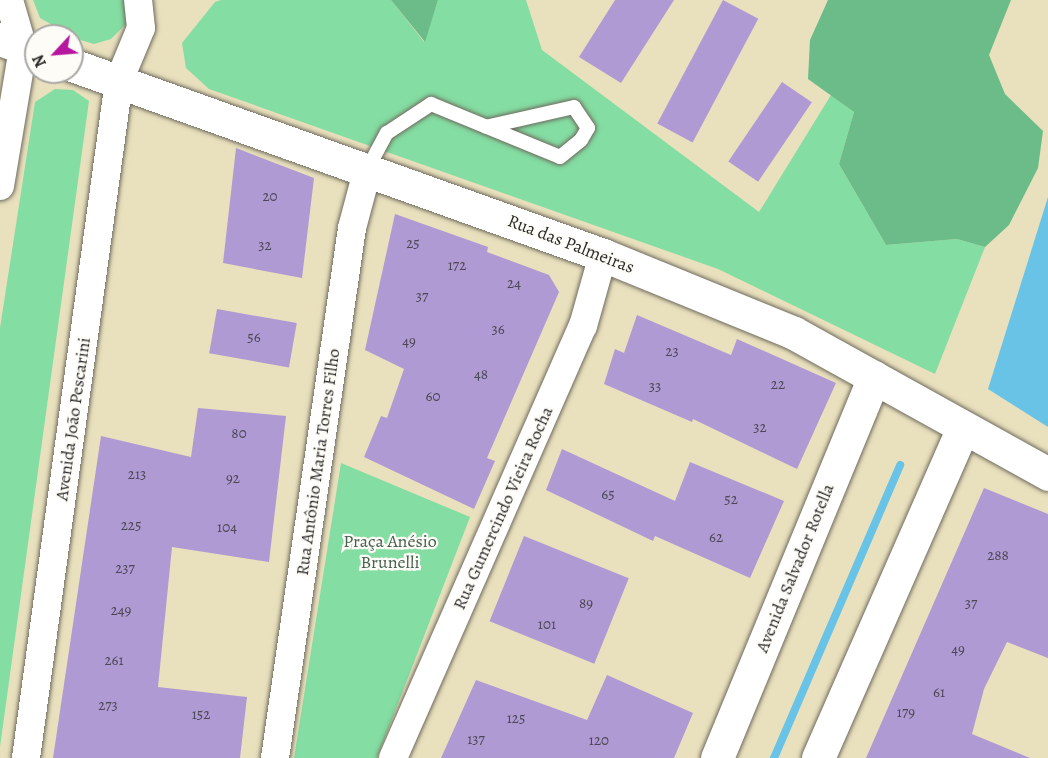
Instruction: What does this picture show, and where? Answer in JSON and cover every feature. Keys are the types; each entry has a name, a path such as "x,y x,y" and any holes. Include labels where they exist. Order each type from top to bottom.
{"main road":[{"name":"Rua das Palmeiras","path":"84,69 368,168 603,255 794,333 1048,474"},
{"name":"Avenida Salvador Rotella","path":"717,758 874,377"},
{"path":"818,758 963,427"}],"street":[{"path":"0,186 20,47 9,0"},
{"name":"Avenida João Pescarini","path":"26,758 119,81 141,28 141,2"},
{"name":"Rua Antônio Maria Torres Filho","path":"275,758 352,228 368,168"},
{"name":"Rua Gumercindo Vieira Rocha","path":"393,758 583,326 603,255"}],"lane":[{"path":"368,168 387,134 431,104 486,127 560,157 581,140 588,128 574,107 486,127"}],"green space":[{"path":"33,0 128,0 128,22 111,39 94,44 84,41 84,24 51,24 40,18"},
{"path":"221,0 391,0 424,42 438,0 526,0 542,50 759,212 831,95 854,112 839,164 886,245 957,239 985,247 935,374 718,269 209,89 186,68 182,43 215,2"},
{"path":"391,0 438,0 425,42"},
{"path":"828,0 1011,0 989,55 1005,94 1043,131 1038,168 1009,225 985,247 957,239 886,245 839,164 854,112 808,79 810,40"},
{"path":"55,89 73,90 89,101 0,747 0,328 35,102"},
{"name":"Praça Anésio Brunelli","path":"341,463 470,517 377,758 294,758"}],"water":[{"path":"1048,197 1048,427 988,389"}],"building":[{"path":"615,0 674,0 621,83 579,57"},
{"path":"723,0 758,19 693,142 657,124"},
{"path":"782,82 812,102 758,182 728,162"},
{"path":"236,148 314,178 302,278 223,263"},
{"path":"395,214 488,247 487,252 549,275 559,292 487,458 495,461 474,509 364,457 381,416 387,418 404,369 365,350"},
{"path":"217,309 297,323 289,367 209,353"},
{"path":"637,315 731,355 737,339 836,383 797,469 693,419 692,422 604,384 615,349 624,353"},
{"path":"198,408 286,416 269,562 172,547 158,687 247,697 240,758 53,758 101,436 191,457"},
{"path":"562,449 675,501 690,462 784,501 750,578 655,536 653,541 546,490"},
{"path":"984,488 1048,514 1048,658 1007,642 984,689 972,734 1030,758 866,758"},
{"path":"524,536 629,578 594,664 490,621"},
{"path":"607,675 693,713 674,758 441,758 476,680 587,720"}],"waterway":[{"path":"774,758 900,465"}]}
